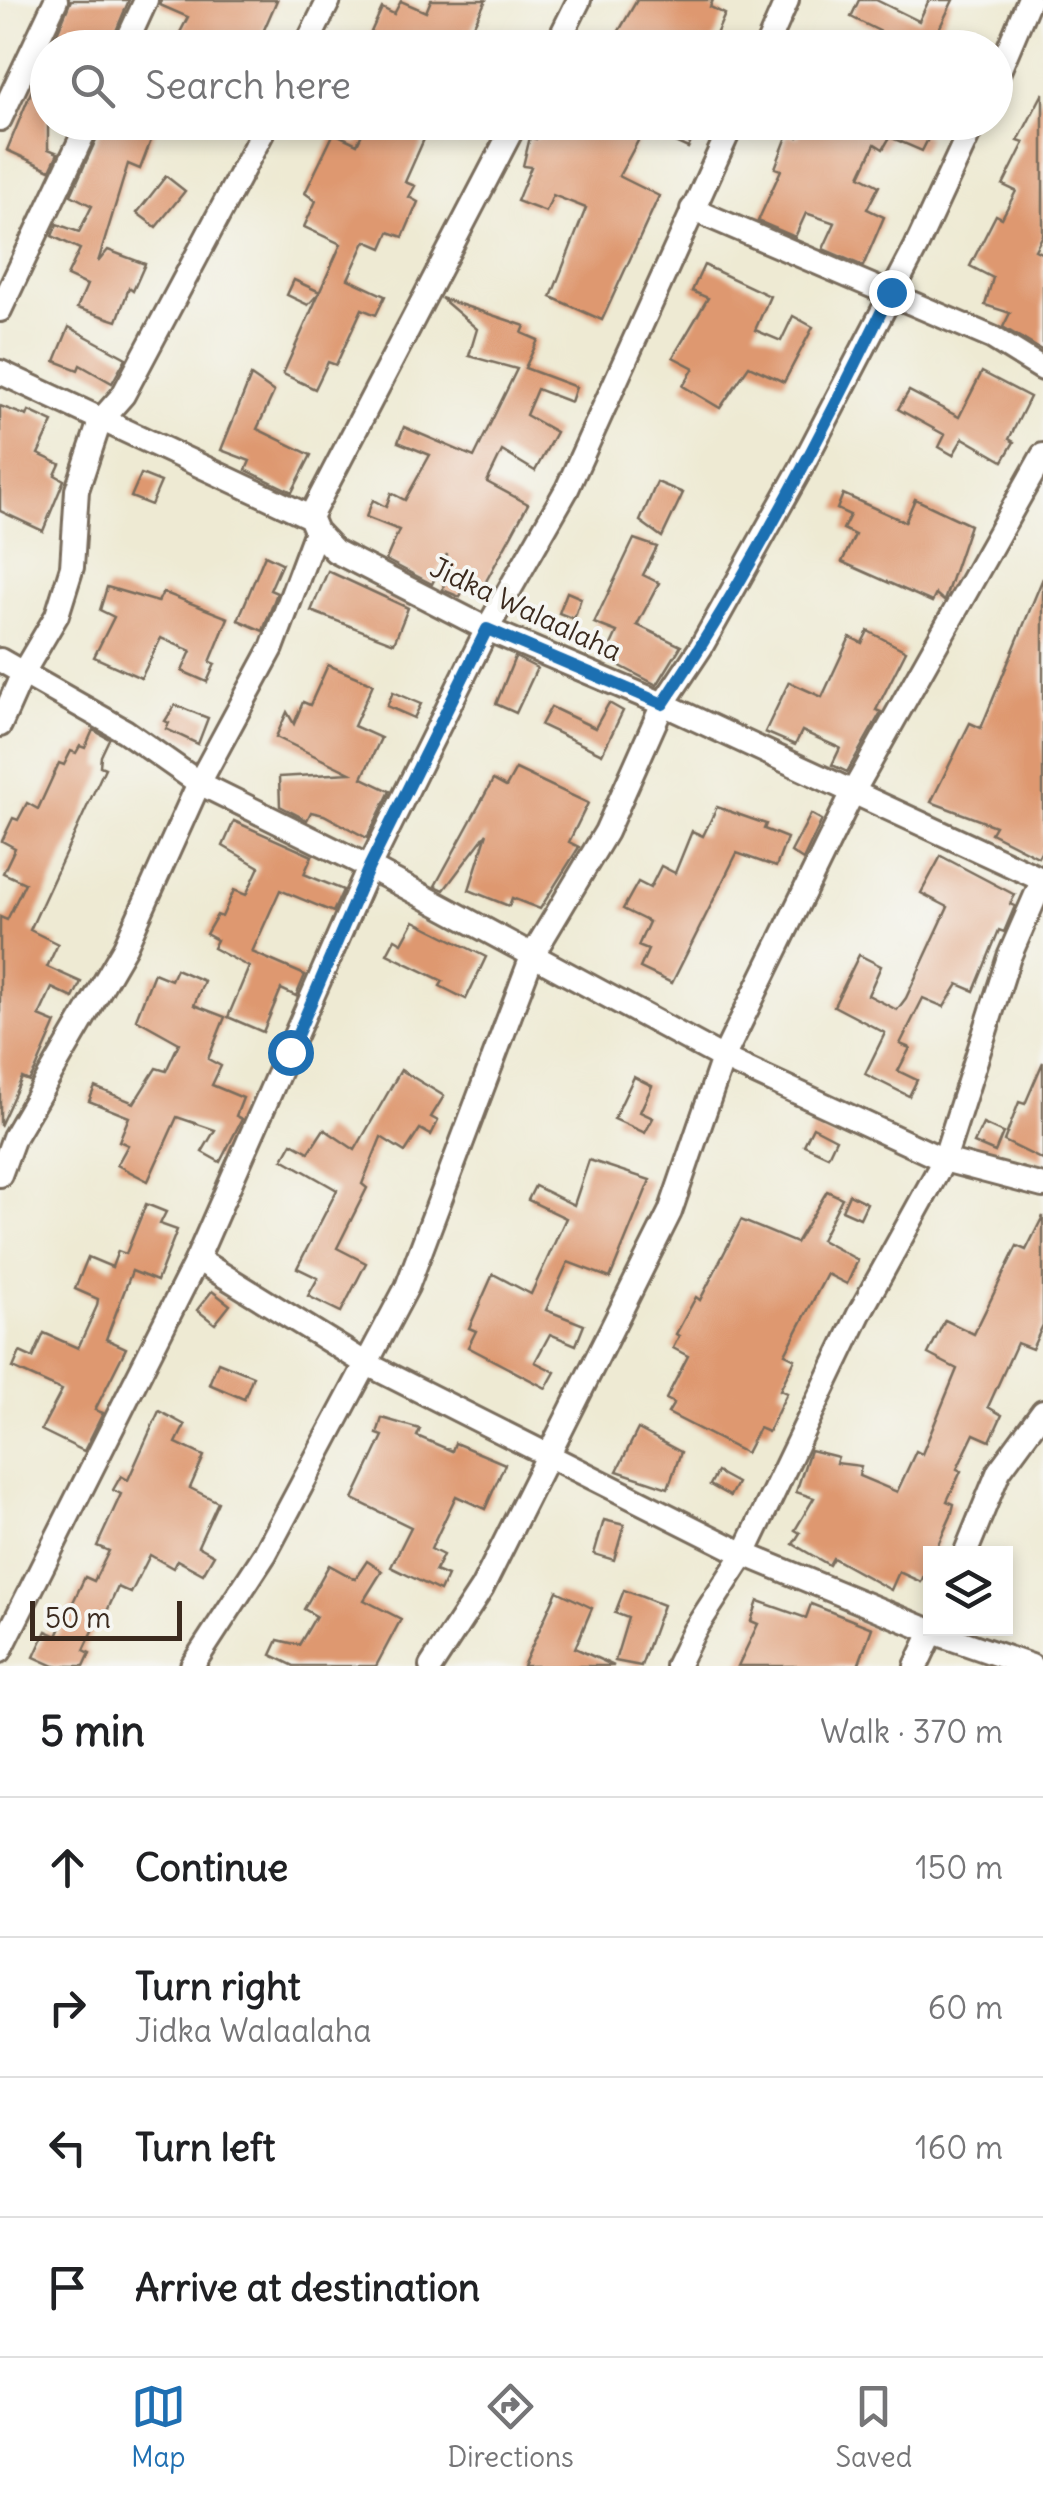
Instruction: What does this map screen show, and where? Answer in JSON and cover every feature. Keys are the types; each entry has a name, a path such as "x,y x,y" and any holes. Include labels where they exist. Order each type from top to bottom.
{"street":[{"path":"42,30 56,0"},
{"path":"132,30 146,0"},
{"path":"315,30 329,0"},
{"path":"563,30 579,0"},
{"path":"774,30 787,0"},
{"path":"1013,37 1028,0"},
{"path":"0,120 30,56"},
{"path":"0,310 80,140"},
{"path":"0,725 24,671 57,615 72,566 77,490 100,421 124,394 258,140"},
{"path":"0,1175 7,1134 125,947 199,783 272,648 313,524 507,140"},
{"path":"0,1651 197,1259 369,867 487,629 567,489 725,140"},
{"path":"192,1666 265,1554 408,1287 533,954 606,832 663,704 701,648 774,517 965,140"},
{"path":"692,210 891,292 992,338 1043,369"},
{"name":"Jidka Walaalaha","path":"0,372 313,524 335,551 487,629 663,704 1043,880"},
{"path":"431,1666 482,1588 670,1212 722,1058 854,792 1043,455"},
{"path":"0,660 125,731 199,783 369,867 722,1058 944,1160 1043,1186"},
{"path":"678,1666 694,1631 744,1554 859,1314 944,1160 1010,957 1043,880"},
{"path":"197,1259 365,1364 744,1554 923,1626"},
{"path":"968,1546 999,1471 1043,1411"},
{"path":"916,1666 931,1636"},
{"path":"950,1636 1031,1666"}],"building":[{"path":"71,0 129,0 116,30 58,30"},
{"path":"161,0 277,0 264,30 181,30 188,17 160,5"},
{"path":"431,0 486,0 471,30 372,30 382,8 394,14 401,1 426,12"},
{"path":"637,0 713,0 710,7 725,14 718,30 620,30"},
{"path":"859,0 876,0 919,21 929,0 953,0 939,30 877,30 851,17"},
{"path":"1043,93 1043,235 1035,250 1043,254 1043,351 1003,327 1010,313 985,305 993,278 970,266 996,215 1002,218 1016,191 1003,185 1024,143 1018,141"},
{"path":"30,94 30,140 48,140 48,149 58,153 50,170 7,150"},
{"path":"96,140 151,140 140,169 128,164 98,262 108,250 145,264 133,291 129,288 117,321 77,308 87,285 67,276 80,249 52,236 57,224 79,232 92,206 71,195"},
{"path":"331,140 357,144 359,140 424,140 405,182 415,186 409,197 418,202 403,237 389,232 382,248 366,241 364,244 348,279 385,296 376,315 362,309 336,365 328,362 315,389 283,374 341,244 304,227 316,201 305,193"},
{"path":"529,140 638,140 619,176 659,196 602,320 551,297 586,208 553,195 546,212 517,201 531,167 523,166"},
{"path":"671,140 692,140 688,148"},
{"path":"786,140 888,140 883,149 875,144 860,176 879,186 867,209 884,217 863,266 823,249 835,223 806,213 795,237 758,221 781,170 775,168"},
{"path":"897,140 928,140 922,151"},
{"path":"166,176 185,191 156,227 137,213"},
{"path":"704,265 770,296 755,330 781,341 793,316 813,327 784,382 749,366 720,408 683,386 694,368 673,357 708,298 692,291"},
{"path":"294,280 320,292 308,305 287,295"},
{"path":"441,298 525,326 522,333 538,340 525,368 576,387 571,402 537,389 526,415 556,432 535,471 502,451 487,482 528,504 484,585 467,579 460,597 443,590 447,554 432,584 386,560 399,530 366,517 373,500 386,507 391,493 405,500 430,455 398,442 404,427 474,457 517,369 469,356 477,329"},
{"path":"69,327 126,358 112,383 80,365 78,370 55,361"},
{"path":"982,372 1030,397 1009,439 1014,442 1003,461 963,438 953,455 939,447 945,435 898,409 909,391 959,417"},
{"path":"251,376 274,392 257,429 311,455 292,492 246,470 250,461 221,450"},
{"path":"0,406 27,416 29,411 53,422 38,454 60,464 55,475 64,480 43,531 0,511"},
{"path":"141,474 161,482 151,505 131,497"},
{"path":"657,482 683,493 662,537 640,521"},
{"path":"843,494 905,522 915,499 970,525 944,601 936,594 932,602 842,562 855,535 843,529 850,515 837,509"},
{"path":"634,539 657,547 643,575 659,583 637,625 681,646 657,685 605,658 617,632 594,623"},
{"path":"265,555 282,563 270,590 277,593 263,631 238,620"},
{"path":"328,571 408,608 394,643 311,611"},
{"path":"1043,578 1043,848 1038,857 991,833 995,826 931,802 970,723 981,728"},
{"path":"107,587 158,602 163,592 228,618 210,662 215,664 207,682 182,671 191,651 161,638 141,678 94,657 114,617 100,610"},
{"path":"567,592 581,598 574,619 559,613"},
{"path":"868,631 906,651 876,710 881,712 847,772 832,765 840,748 802,731 795,745 765,732 789,682 822,697 850,637 862,643"},
{"path":"515,657 537,668 516,713 496,704"},
{"path":"328,665 373,684 354,726 381,738 362,778 390,791 367,838 324,815 311,812 307,820 280,806 279,777 350,773 276,737 287,712 294,724 303,702 310,705"},
{"path":"393,692 421,704 414,718 387,706"},
{"path":"609,703 623,711 602,754 541,725 551,707 595,728"},
{"path":"175,705 208,718 198,744 166,729 169,723 165,721"},
{"path":"93,730 109,739 101,756 100,766 105,768 30,930 58,944 47,967 81,982 73,998 52,988 39,1016 56,1023 35,1071 29,1081 22,1078 0,1126 0,917 7,920 25,883 3,873 15,848 2,841 13,818 18,820 27,803 38,809 59,763 64,765 71,751 76,753 80,746 85,748"},
{"path":"516,769 588,803 569,842 579,847 540,909 512,898 509,906 469,890 487,833 444,890 435,886 493,780 506,787"},
{"path":"717,807 766,824 764,829 787,838 776,867 737,853 672,983 640,968 648,950 638,946 649,922 623,909 638,882 650,888 661,866 675,873 692,831 703,836"},
{"path":"811,814 822,820 803,860 791,852"},
{"path":"234,821 312,856 304,874 343,890 333,912 280,890 252,952 305,975 296,996 281,989 263,1032 228,1017 249,967 213,948 217,940 206,934 217,915 222,917 234,890 246,895 259,867 223,846"},
{"path":"941,856 1015,895 1010,904 1015,906 1004,932 999,930 974,991 958,984 944,1007 923,998 900,1044 910,1048 898,1071 917,1080 909,1096 865,1074 885,1033 834,1006 859,955 881,966 868,995 897,1010 906,998 948,907 921,893"},
{"path":"414,921 486,957 466,999 440,986 443,981 387,954 395,939 402,943"},
{"path":"176,969 204,981 194,1005 225,1017 208,1059 221,1066 212,1085 243,1098 236,1116 242,1119 220,1162 202,1152 215,1130 177,1117 148,1181 117,1165 128,1145 119,1141 129,1117 89,1101 95,1087 134,1103 156,1068 166,1071 179,1043 136,1019 154,973 171,980"},
{"path":"1043,1062 1043,1160 1004,1141 1019,1102 1025,1104"},
{"path":"401,1070 444,1096 431,1117 438,1121 431,1135 420,1129 405,1152 381,1137 362,1184 367,1188 337,1248 366,1263 341,1312 308,1296 318,1278 297,1268 337,1190 283,1159 292,1143 309,1152 324,1129 355,1150"},
{"path":"634,1077 652,1086 640,1112 653,1118 645,1133 614,1119"},
{"path":"983,1124 1003,1133 995,1152 974,1143"},
{"path":"813,1127 836,1139 828,1156 804,1145"},
{"path":"589,1160 650,1180 610,1278 568,1262 546,1310 584,1325 576,1345 550,1334 535,1362 555,1372 546,1388 468,1347 476,1331 469,1328 493,1274 531,1294 566,1218 528,1200 535,1186 574,1205"},
{"path":"827,1191 842,1198 821,1240 858,1260 847,1284 827,1274 785,1354 795,1359 780,1390 787,1393 768,1432 759,1428 746,1453 668,1413 674,1403 666,1399 688,1356 673,1348 679,1336 676,1334 696,1297 700,1300 741,1220 796,1243"},
{"path":"849,1194 867,1203 860,1218 842,1210"},
{"path":"146,1204 166,1212 160,1224 177,1230 157,1281 132,1271 106,1339 126,1348 95,1410 103,1413 84,1451 41,1430 62,1390 13,1368 20,1352 33,1358 44,1333 78,1348 98,1299 75,1289 88,1257 112,1267 118,1251 126,1254"},
{"path":"1043,1216 1043,1325 1032,1349 1017,1343 988,1407 1002,1415 990,1441 974,1434 957,1469 961,1471 947,1501 954,1504 951,1516 937,1546 923,1546 921,1582 899,1572 891,1590 833,1558 829,1565 793,1544 800,1533 795,1530 814,1498 796,1492 810,1450 838,1457 836,1463 861,1466 859,1476 897,1492 916,1451 922,1454 957,1369 928,1354 945,1320 974,1334 1017,1246 1026,1250"},
{"path":"212,1291 230,1305 215,1324 197,1310"},
{"path":"218,1362 253,1376 244,1399 209,1384"},
{"path":"159,1411 185,1425 176,1443 204,1456 190,1488 218,1502 198,1546 214,1555 203,1574 177,1560 173,1568 150,1555 131,1593 118,1587 103,1620 99,1618 84,1650 90,1653 84,1666 54,1666 34,1657 46,1631 57,1636 85,1577 94,1581 109,1551 97,1546 121,1494 113,1490 121,1476 128,1480"},
{"path":"382,1418 420,1429 417,1436 452,1451 455,1443 505,1464 485,1509 456,1496 431,1549 443,1555 435,1571 447,1576 440,1591 391,1567 411,1527 353,1499 383,1436 377,1434"},
{"path":"638,1429 681,1452 668,1488 617,1471"},
{"path":"717,1472 737,1483 730,1496 710,1485"},
{"path":"604,1520 624,1525 614,1560 594,1554"},
{"path":"367,1561 382,1571 364,1600 401,1619 376,1666 294,1666 271,1655 278,1640 299,1645 316,1616 304,1609 329,1565 355,1579"},
{"path":"624,1590 663,1605 641,1666 615,1661 628,1618 615,1613"},
{"path":"557,1591 592,1608 575,1648 614,1666 523,1666"},
{"path":"758,1601 806,1618 811,1604 872,1628 858,1666 738,1666 758,1624 751,1621"}],"route":[{"path":"290,1052 369,867 487,629 663,704 701,648 801,468 891,292"}]}
